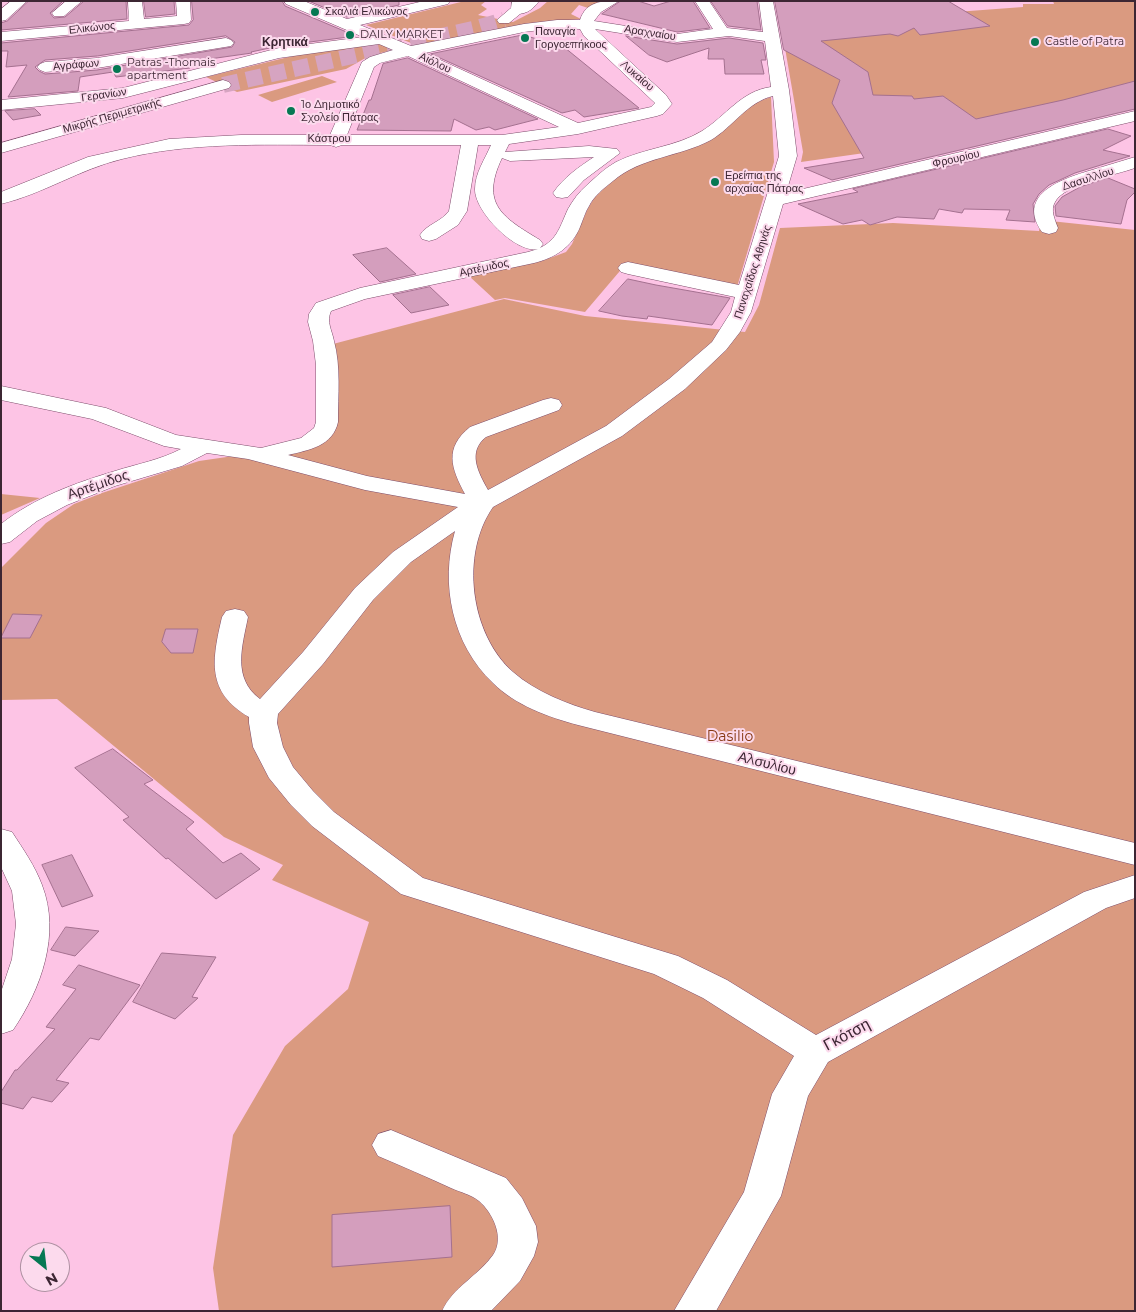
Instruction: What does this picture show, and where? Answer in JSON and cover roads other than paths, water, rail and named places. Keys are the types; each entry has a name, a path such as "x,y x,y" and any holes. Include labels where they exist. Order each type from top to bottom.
{"street":[{"path":"1,17 20,1"},
{"path":"59,13 75,1"},
{"path":"135,1 137,24"},
{"name":"Ελικώνος","path":"1,37 184,20 183,1"},
{"name":"Αιόλου","path":"291,1 409,51 578,128"},
{"path":"346,24 442,1"},
{"path":"504,20 519,6 527,6 532,1"},
{"path":"587,24 588,14 593,9 612,1"},
{"path":"702,1 722,32"},
{"name":"Παναχαΐδος Αθηνάς","path":"264,713 313,658 364,594 389,568 445,525 523,480 600,440 678,384 728,336 741,312 786,168 789,149 766,1"},
{"path":"489,17 500,11 502,4"},
{"name":"Αραχναίου","path":"336,141 369,64 379,58 538,25 587,24 677,38 722,32 772,38"},
{"name":"Λυκαίου","path":"587,24 589,33 595,41 660,98 664,104 662,108"},
{"name":"Γερανίων","path":"1,105 104,96 138,90 284,52 381,39"},
{"name":"Αγράφων","path":"45,67 95,57 226,44"},
{"path":"95,57 104,96"},
{"name":"Μικρής Περιμετρικής","path":"1,138 217,82 1,148"},
{"name":"Αρτέμιδος","path":"261,455 309,444 325,431 327,422 327,365 324,341 318,322 320,311 327,305 368,292 516,261 551,250 566,239 585,197 618,168 704,136 753,97 781,90"},
{"name":"Κάστρου","path":"1,199 94,161 151,147 220,140 502,140 640,116 662,108"},
{"name":"Φρουρίου","path":"776,200 822,191 968,155 1023,145 1135,116"},
{"path":"429,235 452,221 458,211 470,140"},
{"path":"502,140 485,178 483,193 485,201 502,225 533,244"},
{"path":"494,157 589,151 611,153 578,176 562,193"},
{"name":"Δασυλλίου","path":"1049,228 1043,215 1042,205 1056,189 1135,162"},
{"path":"628,268 746,293"},
{"path":"1,393 98,413 163,438 261,455 365,483 483,504"},
{"path":"483,504 468,475 463,460 468,440 478,432 551,405"},
{"name":"Αρτέμιδος","path":"1,537 24,519 64,496 178,460 201,446"},
{"name":"Αλσυλίου","path":"483,504 469,526 463,553 463,591 467,614 481,652 488,662 504,678 538,700 588,719 1135,854"},
{"path":"235,617 226,657 226,668 230,682 244,702 264,713 264,736 280,770 302,798 323,819 412,886 666,964 714,989 815,1052"},
{"path":"1,839 28,891 32,932 23,984 1,1021"},
{"name":"Γκότση","path":"694,1311 762,1196 790,1094 815,1052 1095,900 1135,886"},
{"path":"391,1145 492,1189 512,1215 517,1229 518,1245 512,1263 497,1280 462,1311"}],"tunnel":[{"path":"223,85 477,28 504,20"}],"place":[{"name":"Σκαλιά Ελικώνος","path":"315,12"},
{"name":"DAILY MARKET","path":"350,35"},
{"name":"Παναγία Γοργοεπήκοος","path":"525,38"},
{"name":"Castle of Patra","path":"1035,42"},
{"name":"Patras -Thomais apartment","path":"117,69"},
{"name":"1ο Δημοτικό Σχολείο Πάτρας","path":"291,111"},
{"name":"Ερείπια της αρχαίας Πάτρας","path":"715,182"}],"district":[{"name":"Κρητικά","path":"285,42"}],"park label":[{"name":"Dasilio","path":"730,737"}]}
